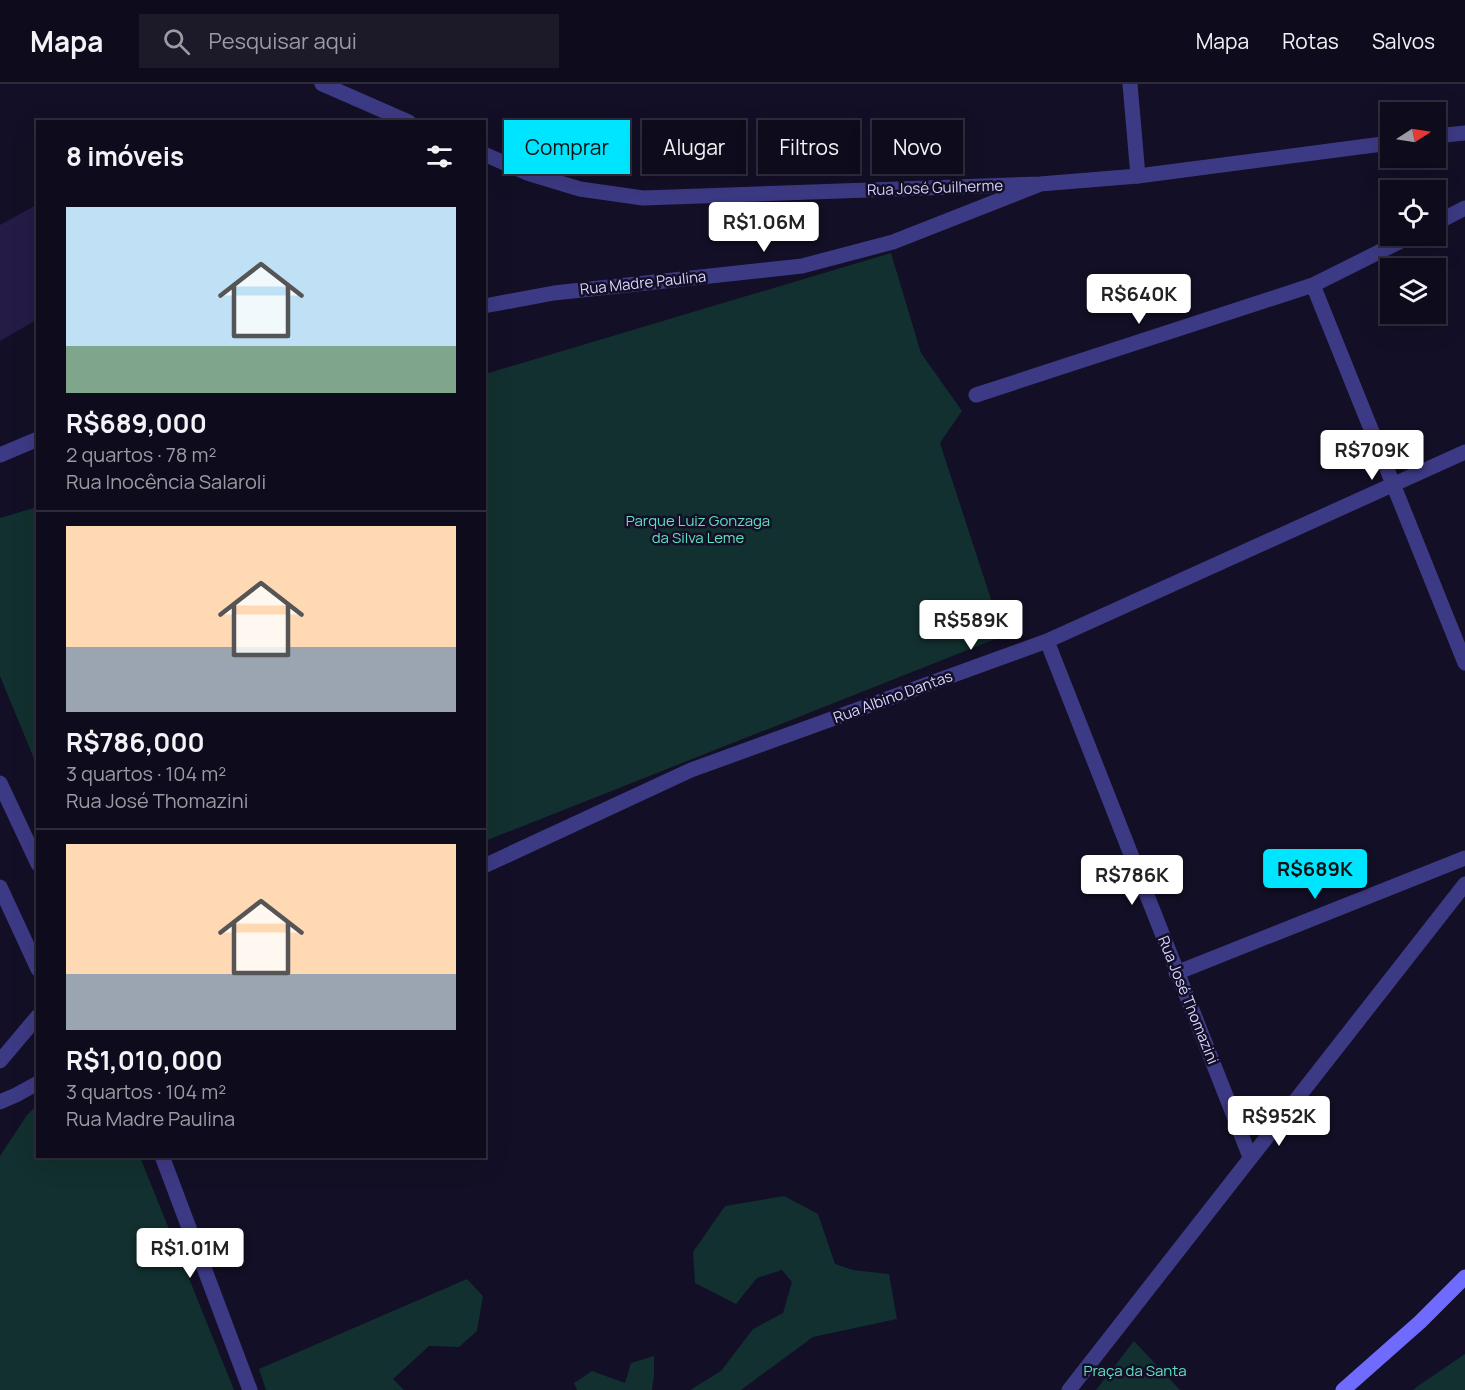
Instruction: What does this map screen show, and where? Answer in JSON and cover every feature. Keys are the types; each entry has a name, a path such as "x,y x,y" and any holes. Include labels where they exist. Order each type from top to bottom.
{"main road":[{"path":"1343,1390 1420,1322 1465,1277"}],"street":[{"path":"322,84 404,120"},
{"path":"1130,84 1138,176"},
{"path":"1446,135 1465,132"},
{"name":"Rua José Guilherme","path":"486,155 527,173 580,189 643,198 1040,184 1138,176 1380,143"},
{"name":"Rua Madre Paulina","path":"486,306 554,293 802,266 893,242 1040,184"},
{"path":"1446,218 1465,208"},
{"path":"976,395 1313,285 1391,246"},
{"path":"1313,285 1465,663"},
{"path":"0,455 36,440"},
{"name":"Rua Albino Dantas","path":"486,865 691,770 1047,642 1465,452"},
{"name":"Rua José Thomazini","path":"1047,642 1250,1157"},
{"path":"0,783 36,860"},
{"path":"1176,973 1465,858"},
{"path":"1069,1390 1465,884"},
{"path":"0,887 36,965"},
{"path":"0,1061 36,1018"},
{"path":"0,1102 36,1084"},
{"path":"163,1158 250,1390"}],"green space":[{"name":"Parque Luiz Gonzaga da Silva Leme","path":"891,253 921,353 962,411 940,443 1003,636 486,841 486,374"},
{"path":"36,508 36,764 0,676 0,518"},
{"path":"36,1106 36,1158 140,1158 234,1390 0,1390 0,1156 27,1115"},
{"path":"784,1196 818,1214 835,1264 853,1270 889,1274 897,1319 813,1337 741,1390 690,1390 721,1371 753,1329 783,1313 792,1282 782,1270 757,1278 736,1304 695,1283 693,1252 725,1206"},
{"path":"467,1279 483,1296 477,1331 459,1347 429,1346 393,1379 404,1390 266,1390 259,1369"},
{"name":"Praça da Santa","path":"1134,1341 1180,1390 1096,1390"},
{"path":"1465,1354 1465,1390 1413,1390 1418,1386"},
{"path":"654,1356 652,1390 577,1390 574,1383 592,1371 625,1383 631,1363"}],"building":[{"path":"36,205 36,320 0,341 0,225"}]}
